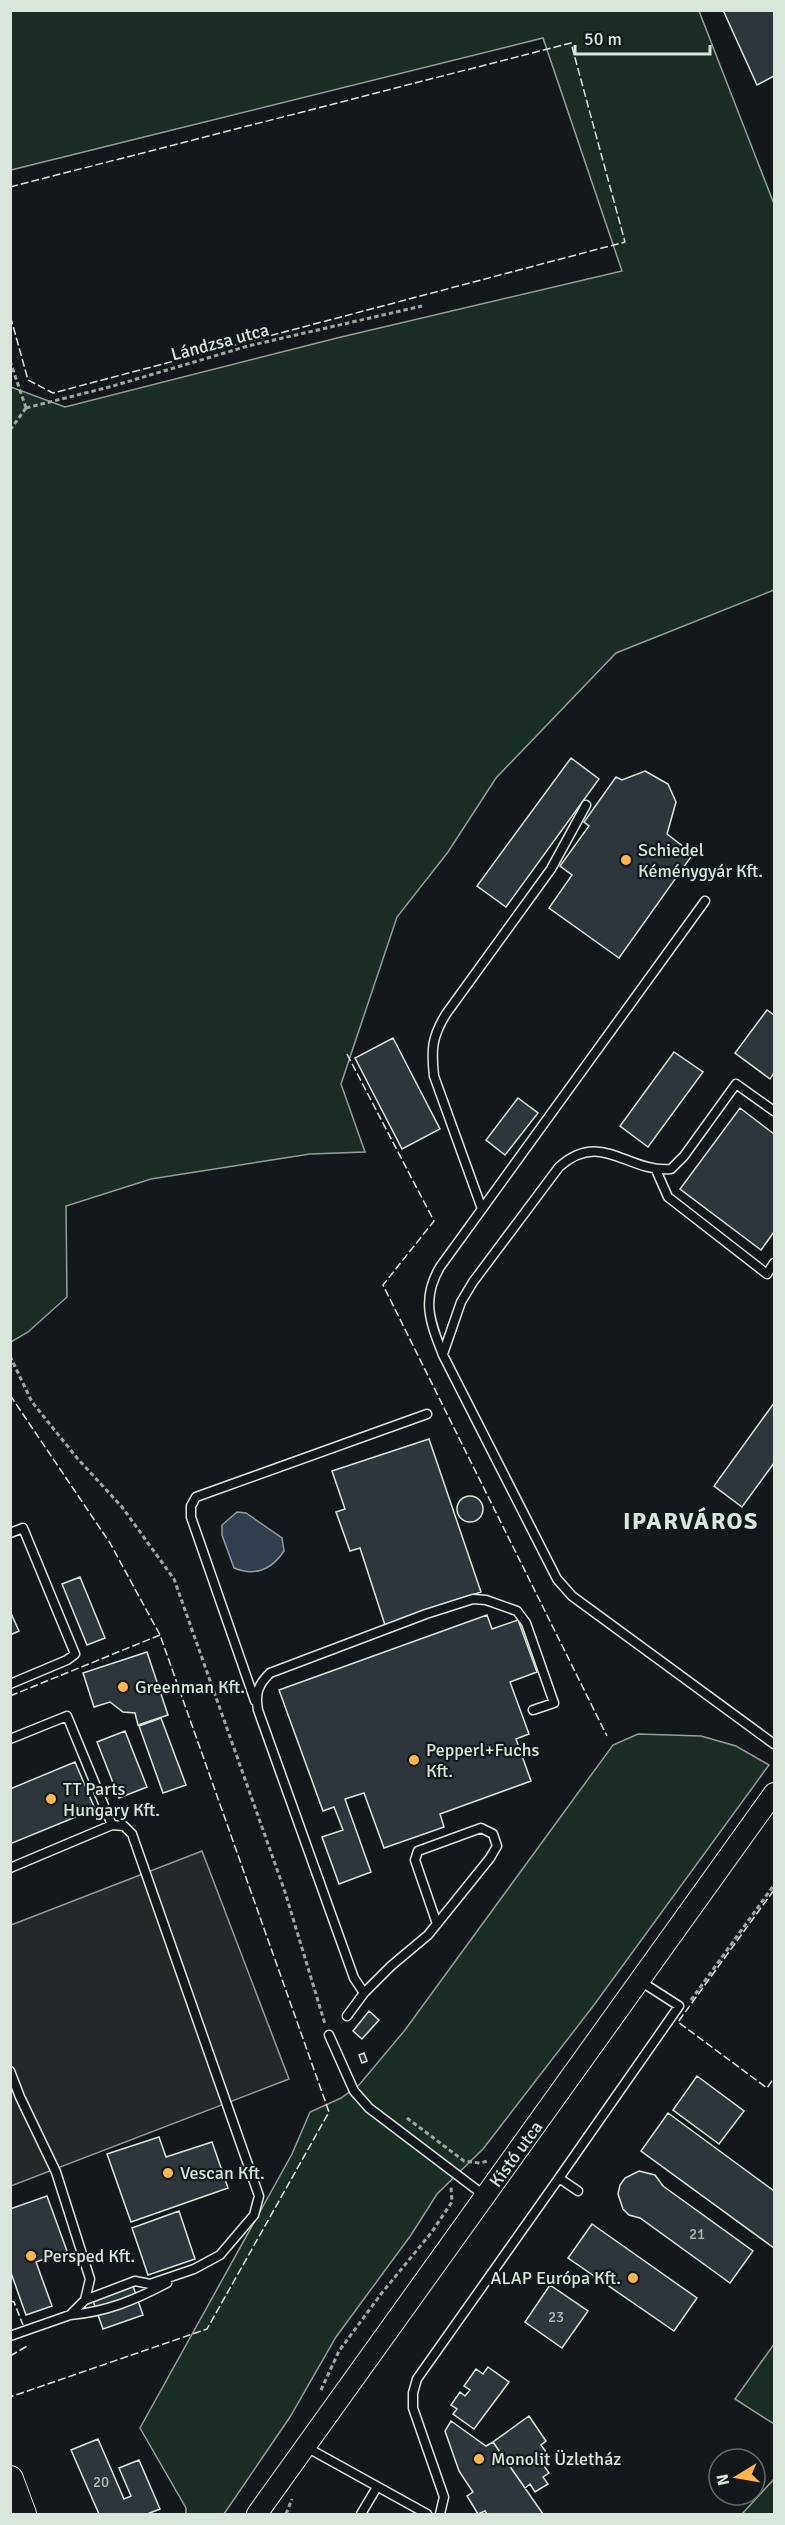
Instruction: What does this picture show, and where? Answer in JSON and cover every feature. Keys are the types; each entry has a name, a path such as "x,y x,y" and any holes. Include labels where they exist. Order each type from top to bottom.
{"main road":[{"path":"10,2480 23,2514"}],"street":[{"name":"Kistó utca","path":"257,2514 774,1793"}],"lane":[{"path":"482,1209 434,1076 432,1054 434,1034 551,868 586,805"},
{"path":"705,901 431,1283 428,1303 431,1325 443,1354 557,1579 572,1596 774,1744"},
{"path":"443,1354 461,1302 473,1282 559,1167 570,1156 596,1150 609,1152 656,1170 671,1169 684,1156 736,1084 774,1111"},
{"path":"656,1170 668,1197 767,1274 774,1263"},
{"path":"364,1993 354,1978 258,1710 191,1517 191,1506 196,1497 427,1414"},
{"path":"10,1533 23,1528 75,1654 68,1660 10,1684"},
{"path":"258,1710 256,1696 260,1682 270,1672 473,1599 486,1600 517,1611 526,1623 554,1703 533,1710"},
{"path":"10,1739 67,1716 112,1825"},
{"path":"10,1868 112,1825 124,1826 132,1834 260,2196 254,2215 220,2255 139,2298 96,2313 70,2315 10,2336"},
{"path":"347,2016 364,1993 437,1924 490,1858 497,1846 493,1834 481,1828 418,1851 415,1860 437,1924"},
{"path":"440,2514 444,2497 413,2408 412,2393 417,2379 679,2006 640,1981"},
{"path":"329,2035 354,2091 369,2108 486,2196"},
{"path":"10,2071 56,2172 90,2279 85,2300"},
{"path":"559,2178 578,2191"},
{"path":"70,2315 85,2300 135,2281 150,2284 194,2269"},
{"path":"306,2447 427,2514"},
{"path":"362,2514 377,2487"}],"path":[{"name":"Lándzsa utca","path":"26,408 113,386 248,346 422,306"},
{"path":"10,361 26,408 10,430"},
{"path":"10,1356 32,1402 77,1458 122,1507 174,1580 285,1892 329,2035"},
{"path":"679,2006 688,2004 774,1885"},
{"path":"405,2116 464,2161"},
{"path":"319,2396 339,2351 453,2202 452,2190 445,2181 450,2169 460,2157"},
{"path":"280,2483 294,2494 286,2514"}],"green space":[{"path":"11,10 699,11 774,204 774,590 616,653 496,778 448,852 397,917 341,1084 365,1152 310,1154 151,1179 66,1206 67,1297 28,1332 11,1342 11,387 65,407 337,338 622,271 543,38 11,170"},
{"path":"638,1734 701,1736 736,1746 769,1765 594,2005 483,2149 437,2194 411,2235 336,2337 290,2417 224,2514 186,2514 186,2508 140,2428 292,2154 310,2112 341,2098 359,2085 405,2030 613,1745"},
{"path":"774,2344 774,2424 735,2399"},
{"path":"774,2479 774,2514 742,2514 748,2507 767,2507 767,2487"}],"shaded area":[{"path":"202,1851 289,2079 11,2186 11,1925"}],"water":[{"path":"237,1512 246,1513 282,1538 284,1551 269,1567 249,1572 234,1568 222,1535 222,1525"}],"building":[{"path":"723,10 774,10 774,76 757,85"},
{"path":"571,758 599,779 506,907 477,886"},
{"name":"Schiedel Kéménygyár Kft.","path":"645,771 668,784 676,802 667,834 693,854 619,958 549,908 572,875 560,866 589,826 584,822 616,777 622,780"},
{"path":"767,1010 774,1015 774,1073 770,1079 735,1053"},
{"path":"393,1038 440,1129 402,1149 355,1058"},
{"path":"674,1052 703,1072 648,1147 620,1126"},
{"path":"518,1098 538,1113 505,1155 486,1140"},
{"path":"740,1108 774,1134 774,1232 761,1250 680,1189"},
{"path":"774,1403 774,1463 742,1507 714,1486"},
{"path":"429,1439 481,1592 385,1625 360,1548 350,1551 336,1512 345,1509 332,1471"},
{"path":"470,1496 479,1500 483,1509 479,1518 470,1522 461,1518 457,1509 461,1500"},
{"path":"80,1577 105,1638 87,1645 62,1584"},
{"path":"10,1611 19,1631 10,1635"},
{"name":"Pepperl+Fuchs Kft.","path":"487,1615 492,1629 518,1620 537,1672 510,1682 529,1734 516,1739 531,1781 440,1814 444,1827 384,1848 364,1793 345,1799 371,1872 339,1884 322,1837 343,1830 334,1807 323,1811 279,1690"},
{"name":"Greenman Kft.","path":"147,1652 168,1715 138,1725 135,1713 123,1712 110,1702 94,1707 83,1673"},
{"path":"161,1718 186,1785 163,1793 139,1726"},
{"path":"125,1731 147,1787 119,1798 97,1742"},
{"name":"TT Parts Hungary Kft.","path":"75,1762 95,1809 10,1844 10,1789"},
{"path":"369,2011 379,2020 362,2039 353,2031"},
{"path":"364,2053 367,2061 362,2063 359,2055"},
{"path":"697,2076 744,2111 719,2144 673,2110"},
{"path":"668,2113 774,2191 774,2248 641,2151"},
{"name":"Vescan Kft.","path":"159,2137 166,2157 212,2142 228,2188 131,2222 107,2154"},
{"path":"639,2171 655,2175 663,2186 753,2251 730,2283 640,2218 629,2215 623,2209 618,2194 620,2185 625,2178"},
{"name":"Persped Kft.","path":"47,2196 67,2251 36,2262 52,2306 26,2315 10,2270 10,2209"},
{"path":"179,2211 195,2259 148,2275 132,2228"},
{"name":"ALAP Európa Kft.","path":"592,2224 697,2298 674,2331 568,2258"},
{"path":"550,2285 588,2311 562,2348 525,2322"},
{"path":"133,2286 143,2315 103,2329 93,2301"},
{"path":"488,2367 509,2382 474,2429 453,2414 457,2409 451,2405 460,2392 465,2396 470,2390 464,2386 476,2369 483,2374"},
{"path":"529,2416 546,2441 541,2445 546,2452 538,2457 549,2473 543,2477 548,2484 535,2492 530,2484 525,2488 493,2442"},
{"name":"Monolit Üzletház","path":"451,2421 486,2446 493,2442 543,2514 487,2514 485,2511 478,2514 467,2496 473,2492 459,2471 445,2431"},
{"path":"98,2439 124,2499 131,2496 119,2468 139,2460 160,2509 147,2514 99,2514 71,2450"}],"fence":[{"path":"10,187 571,43 625,242 53,393 28,380 10,315"},
{"path":"347,1054 434,1221 383,1285 607,1736"},
{"path":"10,1395 110,1543 160,1635 329,2112 207,2329 10,2397"},
{"path":"10,1696 160,1635"},
{"path":"774,1890 678,2022 767,2088 774,2078"},
{"path":"10,2301 14,2302 23,2325"},
{"path":"10,2356 29,2345"}],"place":[{"name":"Schiedel Kéménygyár Kft.","path":"626,860"},
{"name":"Greenman Kft.","path":"123,1687"},
{"name":"Pepperl+Fuchs Kft.","path":"414,1760"},
{"name":"TT Parts Hungary Kft.","path":"51,1799"},
{"name":"Vescan Kft.","path":"168,2173"},
{"name":"Persped Kft.","path":"31,2256"},
{"name":"ALAP Európa Kft.","path":"633,2278"},
{"name":"Monolit Üzletház","path":"479,2459"}],"district":[{"name":"IPARVÁROS","path":"691,1521"}]}
